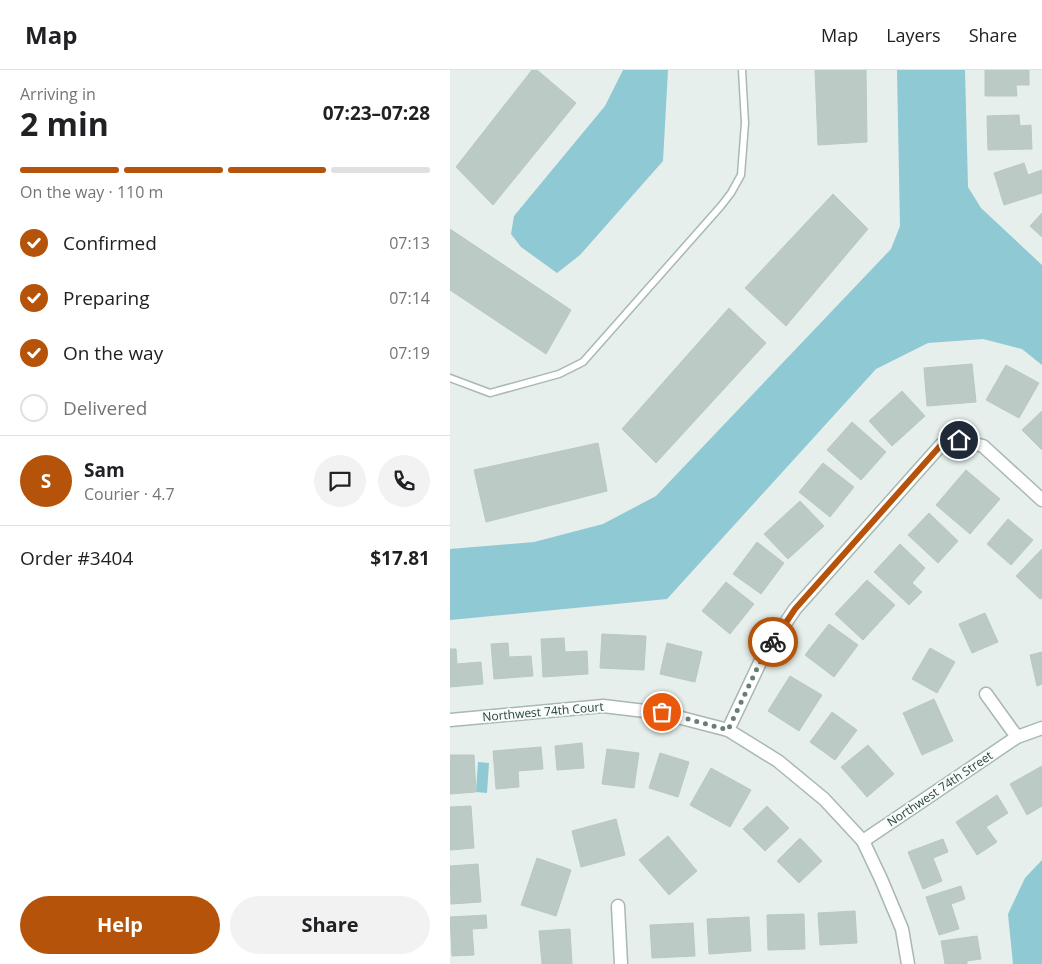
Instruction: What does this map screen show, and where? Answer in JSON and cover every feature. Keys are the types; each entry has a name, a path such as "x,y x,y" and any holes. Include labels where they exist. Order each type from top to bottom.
{"street":[{"path":"728,730 763,656 795,609 941,445 959,440 983,446 1042,500"},
{"path":"986,694 1017,737"},
{"name":"Northwest 74th Court","path":"450,720 603,706 662,712 728,730 778,760 824,799 863,841 902,929 908,964"},
{"name":"Northwest 74th Street","path":"863,841 1017,737 1042,728"},
{"path":"618,906 621,964"}],"lane":[{"path":"450,378 490,393 559,374 583,362 732,193 741,175 744,150 745,123 742,70"}],"water":[{"path":"623,70 668,70 663,161 580,255 557,273 521,247 511,234 514,216 605,106"},
{"path":"897,70 965,70 968,187 981,208 1042,265 1042,365 1022,349 983,339 928,343 876,369 667,599 450,620 450,549 534,542 603,524 656,496 891,249 900,226"},
{"path":"478,762 489,763 487,793 476,792"},
{"path":"1042,860 1042,964 1013,964 1008,914 1025,878"}],"building":[{"path":"532,70 537,70 576,103 493,205 456,167"},
{"path":"815,70 866,70 867,142 818,145"},
{"path":"985,70 1029,70 1029,85 1016,85 1017,96 985,96"},
{"path":"1019,115 1020,126 1031,125 1032,149 988,150 987,116"},
{"path":"1024,163 1028,175 1042,170 1042,193 1004,205 994,173"},
{"path":"833,194 868,229 786,326 745,288"},
{"path":"1042,213 1042,237 1030,226"},
{"path":"450,229 571,310 546,354 450,290"},
{"path":"729,308 766,343 656,463 622,429"},
{"path":"972,364 976,402 927,406 924,368"},
{"path":"1006,365 1039,383 1019,418 986,400"},
{"path":"902,391 925,416 892,446 869,421"},
{"path":"1042,411 1042,450 1022,430"},
{"path":"852,422 886,452 861,480 827,450"},
{"path":"598,443 607,491 486,522 474,470"},
{"path":"823,463 854,487 830,517 799,492"},
{"path":"966,470 1000,499 970,534 936,505"},
{"path":"800,501 824,526 788,559 764,534"},
{"path":"929,513 958,541 938,563 908,535"},
{"path":"1008,519 1033,540 1011,565 987,544"},
{"path":"757,542 784,563 761,594 733,574"},
{"path":"900,544 925,568 912,583 922,592 909,605 874,572"},
{"path":"1042,549 1042,598 1040,599 1016,576"},
{"path":"867,580 895,605 863,640 835,614"},
{"path":"726,582 754,604 730,634 702,611"},
{"path":"985,613 998,642 972,653 959,624"},
{"path":"829,624 858,645 834,677 805,655"},
{"path":"602,634 646,636 644,670 600,668"},
{"path":"564,638 565,652 587,651 588,674 543,677 541,639"},
{"path":"508,643 509,657 531,656 533,676 494,679 491,644"},
{"path":"667,643 702,652 695,682 660,674"},
{"path":"930,648 955,662 937,693 912,679"},
{"path":"450,649 456,649 457,664 481,662 483,684 450,687"},
{"path":"1042,652 1042,684 1037,686 1030,655"},
{"path":"790,676 822,695 799,731 768,711"},
{"path":"934,699 953,741 922,755 903,713"},
{"path":"832,712 857,730 835,760 810,742"},
{"path":"582,743 584,768 557,770 555,746"},
{"path":"868,745 894,774 867,797 841,767"},
{"path":"541,747 543,769 518,771 519,787 496,789 493,751"},
{"path":"607,749 639,753 634,788 602,784"},
{"path":"660,753 689,762 678,797 649,788"},
{"path":"450,755 474,755 476,792 450,794"},
{"path":"1042,766 1042,806 1027,815 1010,784"},
{"path":"711,768 751,790 730,827 690,805"},
{"path":"997,795 1008,813 986,827 997,842 977,855 956,822"},
{"path":"471,806 474,848 450,850 450,807"},
{"path":"767,806 789,828 765,851 743,829"},
{"path":"616,819 625,855 581,867 572,831"},
{"path":"668,836 697,871 669,895 639,860"},
{"path":"800,838 822,861 799,883 777,861"},
{"path":"943,839 948,852 933,858 942,881 923,889 908,852"},
{"path":"537,858 571,870 556,916 521,905"},
{"path":"478,864 481,902 451,904 450,866"},
{"path":"961,886 965,899 951,904 959,929 939,935 926,897"},
{"path":"855,911 857,943 820,945 818,913"},
{"path":"804,914 805,949 768,950 767,915"},
{"path":"486,915 487,928 472,929 474,955 452,956 450,917"},
{"path":"749,917 751,951 709,954 707,919"},
{"path":"693,923 695,956 652,958 650,925"},
{"path":"570,929 572,964 542,964 539,931"},
{"path":"977,936 981,959 967,961 967,964 945,964 941,941"}],"way so far":[{"path":"662,712 728,730 763,656 773,642"}],"route":[{"path":"773,642 795,609 941,445 959,440"}]}
